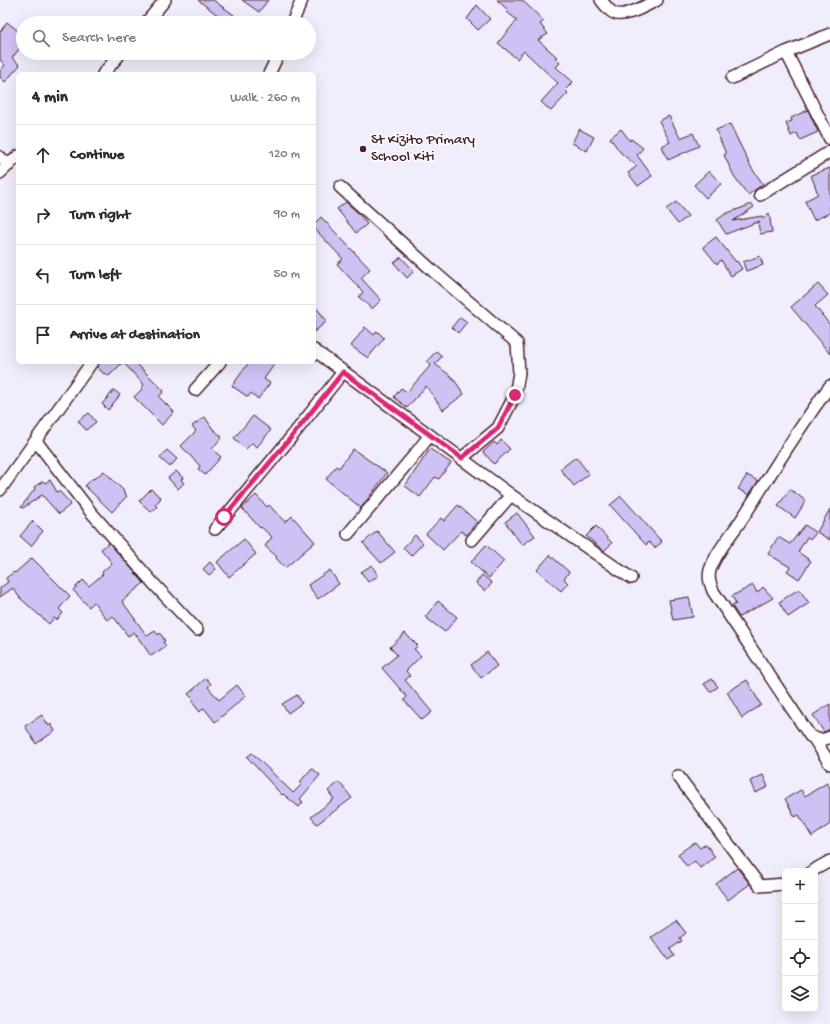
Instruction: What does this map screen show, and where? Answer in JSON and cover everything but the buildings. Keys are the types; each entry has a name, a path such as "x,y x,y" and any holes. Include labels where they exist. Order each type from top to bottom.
{"street":[{"path":"152,16 165,0"},
{"path":"295,16 302,0"},
{"path":"601,0 612,12 618,14 628,13 657,0"},
{"path":"732,78 786,52 830,34"},
{"path":"786,52 830,139"},
{"path":"105,72 115,60"},
{"path":"270,72 276,60"},
{"path":"760,195 830,151"},
{"path":"0,157 8,165"},
{"path":"0,173 16,158"},
{"path":"340,187 433,271 517,343 519,373 515,395 498,428 462,458"},
{"path":"316,352 511,495 630,578"},
{"path":"0,490 36,442 91,364"},
{"path":"194,390 218,364"},
{"path":"215,529 343,372"},
{"path":"830,386 813,408 737,527 721,549 712,567 708,580 713,590 810,736 818,740 824,740 830,737"},
{"path":"348,534 430,435"},
{"path":"36,442 90,511 153,583 197,630"},
{"path":"472,540 511,495"},
{"path":"813,737 830,764"},
{"path":"678,776 760,886 782,884"},
{"path":"817,868 830,861"}],"place":[{"name":"St Kizito Primary School Kiti","path":"363,149"}],"route":[{"path":"224,517 293,435 343,372 462,458 498,428 515,395"}]}
